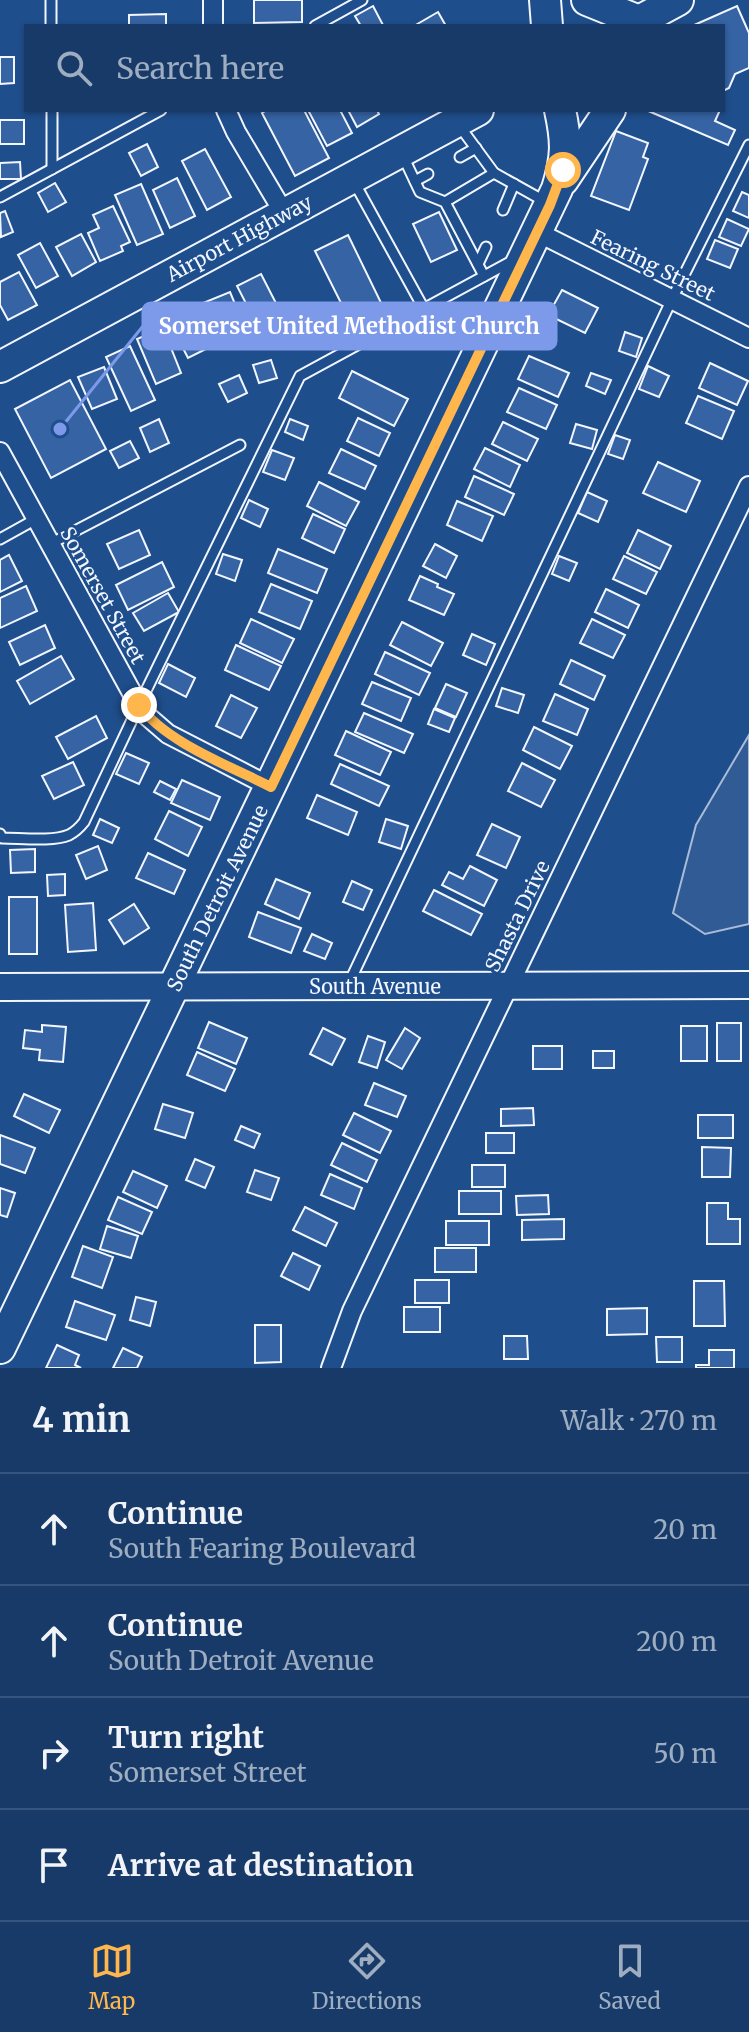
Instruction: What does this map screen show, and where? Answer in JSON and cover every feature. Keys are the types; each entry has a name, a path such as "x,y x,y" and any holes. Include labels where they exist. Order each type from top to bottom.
{"main road":[{"path":"545,0 547,24"},
{"path":"587,0 651,14"},
{"path":"554,197 566,156 560,112"},
{"path":"554,197 609,112"},
{"name":"Airport Highway","path":"0,367 467,116"},
{"name":"South Detroit Avenue","path":"0,1348 554,197"}],"street":[{"path":"213,0 213,24"},
{"path":"227,112 284,213"},
{"name":"Fearing Street","path":"531,243 672,299 749,338"},
{"name":"Somerset Street","path":"0,452 146,715 168,734 271,787"},
{"name":"Shasta Drive","path":"331,1368 352,1311 749,486"},
{"name":"South Avenue","path":"0,987 749,985"}],"lane":[{"path":"51,0 51,24"},
{"path":"319,24 362,0"},
{"path":"52,112 52,169"},
{"path":"0,197 157,112"},
{"path":"467,116 476,148 494,173 514,184 554,197"},
{"path":"347,986 672,299 749,145"},
{"path":"460,157 476,148"},
{"path":"400,151 420,192 445,202 484,276"},
{"path":"445,202 494,173"},
{"path":"415,181 428,174"},
{"path":"351,177 424,309"},
{"path":"503,210 514,184"},
{"path":"0,834 2,838 56,838 77,830 84,822 300,376 484,276 531,243"},
{"path":"478,264 486,247"},
{"path":"50,544 240,445"},
{"path":"0,539 36,519"}],"shaded area":[{"path":"749,735 749,924 705,934 673,913 696,825"}],"building":[{"path":"254,0 302,0 302,22 254,23"},
{"path":"373,6 382,24 360,24 355,16"},
{"path":"737,6 749,33 749,68 735,74 725,90 725,24 696,24"},
{"path":"438,12 445,24 417,24"},
{"path":"166,14 166,24 129,24 129,15"},
{"path":"0,57 14,57 14,83 0,84"},
{"path":"305,112 329,158 295,176 262,113"},
{"path":"309,112 341,112 352,133 327,146"},
{"path":"349,112 378,112 379,114 357,127"},
{"path":"651,112 719,112 715,121 735,130 728,145"},
{"path":"0,120 24,120 24,144 0,144"},
{"path":"616,131 648,143 643,157 648,159 629,210 591,196"},
{"path":"147,144 158,167 141,176 129,153"},
{"path":"205,149 231,197 207,210 182,161"},
{"path":"20,162 21,179 0,179 0,163"},
{"path":"177,178 195,216 170,228 153,190"},
{"path":"55,183 66,202 48,212 38,193"},
{"path":"141,184 163,234 137,245 115,195"},
{"path":"742,192 749,195 749,218 733,211"},
{"path":"113,206 130,242 121,246 123,251 100,261 88,233 99,228 93,215"},
{"path":"5,211 13,232 1,237 0,213"},
{"path":"439,212 457,250 431,262 413,224"},
{"path":"727,219 749,229 741,246 719,237"},
{"path":"81,234 96,262 72,276 56,247"},
{"path":"348,235 386,313 354,329 315,251"},
{"path":"715,240 738,249 730,268 707,259"},
{"path":"40,243 58,276 36,288 18,255"},
{"path":"19,272 37,305 8,320 0,305 0,282"},
{"path":"261,274 279,309 255,321 237,286"},
{"path":"562,290 598,308 585,333 548,315"},
{"path":"230,292 247,333 220,344 203,303"},
{"path":"194,310 212,346 188,358 170,323"},
{"path":"163,328 181,373 156,384 137,339"},
{"path":"625,332 642,338 636,357 619,351"},
{"path":"130,346 155,400 131,411 106,357"},
{"path":"529,356 569,373 558,397 518,379"},
{"path":"271,360 277,378 259,383 253,365"},
{"path":"710,363 748,381 737,405 699,388"},
{"path":"648,366 669,376 659,397 639,389"},
{"path":"104,367 117,399 92,409 78,377"},
{"path":"352,371 408,399 394,426 339,398"},
{"path":"591,373 611,380 605,394 586,386"},
{"path":"239,375 247,393 228,402 219,384"},
{"path":"70,380 106,449 51,478 15,409"},
{"path":"519,388 557,405 546,429 507,412"},
{"path":"698,396 734,411 722,439 686,423"},
{"path":"358,418 390,433 379,456 347,441"},
{"path":"159,419 169,443 150,452 140,428"},
{"path":"290,419 308,426 303,440 285,432"},
{"path":"503,422 538,439 527,461 492,444"},
{"path":"576,424 597,430 592,449 570,443"},
{"path":"615,435 630,440 623,459 608,454"},
{"path":"130,441 139,458 119,468 110,451"},
{"path":"485,448 520,465 510,487 474,469"},
{"path":"341,449 376,466 365,489 329,473"},
{"path":"272,450 294,458 285,480 263,472"},
{"path":"658,462 700,481 686,512 643,493"},
{"path":"474,476 514,494 504,515 465,497"},
{"path":"319,482 359,502 346,526 307,506"},
{"path":"587,492 607,501 598,522 578,513"},
{"path":"249,500 268,509 260,527 241,518"},
{"path":"457,501 493,516 482,541 447,525"},
{"path":"313,514 345,529 334,553 302,538"},
{"path":"139,530 150,555 119,569 107,544"},
{"path":"638,530 671,546 660,569 627,553"},
{"path":"435,544 457,556 446,578 423,566"},
{"path":"278,549 327,569 317,593 268,573"},
{"path":"223,554 242,560 235,581 216,574"},
{"path":"9,555 22,581 0,592 0,560"},
{"path":"559,556 577,563 569,581 552,574"},
{"path":"624,556 657,572 646,594 613,579"},
{"path":"162,562 174,587 128,610 116,585"},
{"path":"420,576 454,594 444,615 409,600"},
{"path":"271,584 312,601 300,629 259,612"},
{"path":"26,586 37,611 0,628 0,598"},
{"path":"606,589 639,605 628,628 595,612"},
{"path":"168,593 179,612 144,631 133,613"},
{"path":"251,619 294,639 282,663 240,643"},
{"path":"592,619 625,635 613,658 580,643"},
{"path":"402,622 443,643 431,666 390,645"},
{"path":"45,625 55,648 20,665 9,642"},
{"path":"472,634 495,644 486,665 463,655"},
{"path":"236,645 281,666 269,690 225,670"},
{"path":"385,652 430,673 419,695 375,674"},
{"path":"61,656 74,679 30,704 17,681"},
{"path":"571,660 605,676 594,700 560,684"},
{"path":"168,664 195,678 186,697 159,683"},
{"path":"372,682 411,698 401,721 362,704"},
{"path":"446,684 467,693 456,717 435,708"},
{"path":"502,688 524,695 518,713 496,706"},
{"path":"555,694 588,709 577,735 543,721"},
{"path":"231,695 257,708 241,738 216,726"},
{"path":"434,709 455,718 449,732 428,724"},
{"path":"364,713 413,734 404,753 355,732"},
{"path":"96,716 107,738 68,759 56,737"},
{"path":"534,727 572,746 560,769 523,750"},
{"path":"346,731 391,752 380,775 335,755"},
{"path":"126,753 149,763 139,784 116,774"},
{"path":"73,762 84,785 54,799 42,776"},
{"path":"522,763 555,780 541,807 508,791"},
{"path":"340,764 389,786 379,806 331,784"},
{"path":"182,780 220,797 210,820 171,803"},
{"path":"160,781 176,789 170,800 154,792"},
{"path":"317,795 357,812 348,835 307,818"},
{"path":"169,811 202,827 188,856 155,839"},
{"path":"100,819 119,828 112,843 93,835"},
{"path":"386,819 408,826 401,849 379,842"},
{"path":"492,824 520,837 506,868 477,855"},
{"path":"98,846 107,870 86,879 76,855"},
{"path":"35,849 35,872 11,873 10,850"},
{"path":"148,853 185,870 174,894 136,878"},
{"path":"470,866 497,880 484,906 442,885 449,872 463,879"},
{"path":"65,874 65,895 48,896 47,875"},
{"path":"276,879 310,893 299,919 265,904"},
{"path":"352,881 372,890 363,910 343,902"},
{"path":"434,890 482,914 471,935 423,911"},
{"path":"9,897 37,897 37,954 9,954"},
{"path":"93,903 96,950 68,952 65,905"},
{"path":"134,904 149,928 124,944 109,920"},
{"path":"258,912 301,928 291,953 249,937"},
{"path":"312,934 332,943 325,959 304,951"},
{"path":"209,1022 247,1038 236,1064 198,1048"},
{"path":"717,1023 741,1023 741,1061 717,1061"},
{"path":"42,1025 66,1027 63,1062 39,1060 40,1050 23,1048 25,1030 42,1032"},
{"path":"681,1026 707,1026 707,1061 681,1061"},
{"path":"323,1028 345,1039 332,1065 310,1054"},
{"path":"405,1028 420,1038 402,1069 386,1060"},
{"path":"368,1036 385,1042 377,1068 359,1062"},
{"path":"533,1046 562,1046 562,1069 533,1069"},
{"path":"593,1051 614,1051 614,1068 593,1068"},
{"path":"197,1052 235,1069 225,1091 187,1075"},
{"path":"374,1083 406,1096 397,1117 365,1105"},
{"path":"24,1094 60,1110 49,1133 14,1116"},
{"path":"163,1104 193,1113 185,1138 155,1129"},
{"path":"533,1108 534,1125 501,1126 501,1109"},
{"path":"354,1113 391,1131 380,1153 343,1135"},
{"path":"698,1115 733,1115 733,1138 698,1138"},
{"path":"241,1126 260,1134 254,1148 235,1140"},
{"path":"486,1133 514,1133 514,1153 486,1153"},
{"path":"0,1135 35,1148 25,1173 0,1164"},
{"path":"342,1143 377,1160 367,1182 331,1165"},
{"path":"702,1147 731,1148 730,1177 702,1177"},
{"path":"195,1159 214,1167 205,1188 186,1180"},
{"path":"472,1165 505,1165 505,1187 472,1187"},
{"path":"255,1170 279,1178 271,1200 247,1192"},
{"path":"133,1171 167,1186 157,1208 123,1192"},
{"path":"330,1174 362,1188 354,1209 321,1195"},
{"path":"0,1188 15,1193 7,1217 0,1215"},
{"path":"459,1191 501,1191 501,1214 459,1214"},
{"path":"548,1195 549,1214 517,1215 516,1196"},
{"path":"118,1197 152,1212 142,1234 108,1220"},
{"path":"707,1203 728,1203 728,1219 740,1219 740,1244 707,1244"},
{"path":"305,1207 337,1223 326,1246 293,1230"},
{"path":"564,1219 564,1239 522,1240 522,1220"},
{"path":"446,1221 489,1221 489,1245 446,1245"},
{"path":"107,1226 138,1236 131,1258 100,1249"},
{"path":"83,1246 113,1257 102,1288 72,1277"},
{"path":"435,1248 476,1248 476,1272 435,1272"},
{"path":"293,1253 320,1266 309,1290 281,1276"},
{"path":"415,1280 449,1280 449,1303 415,1303"},
{"path":"694,1281 724,1281 725,1326 694,1326"},
{"path":"136,1297 156,1302 150,1326 130,1320"},
{"path":"75,1301 115,1315 106,1340 66,1327"},
{"path":"404,1307 440,1307 440,1332 404,1332"},
{"path":"647,1308 647,1334 607,1335 607,1309"},
{"path":"255,1325 281,1325 281,1362 255,1363"},
{"path":"504,1336 527,1336 528,1359 504,1359"},
{"path":"656,1337 682,1337 682,1362 657,1362"},
{"path":"57,1345 79,1355 75,1365 81,1368 46,1368"},
{"path":"123,1348 142,1357 137,1368 113,1368"},
{"path":"709,1350 734,1350 734,1368 696,1368 696,1365 709,1365"}],"place":[{"name":"Somerset United Methodist Church","path":"60,429"}],"route":[{"path":"139,705 168,734 271,787 550,205 563,170"}]}
